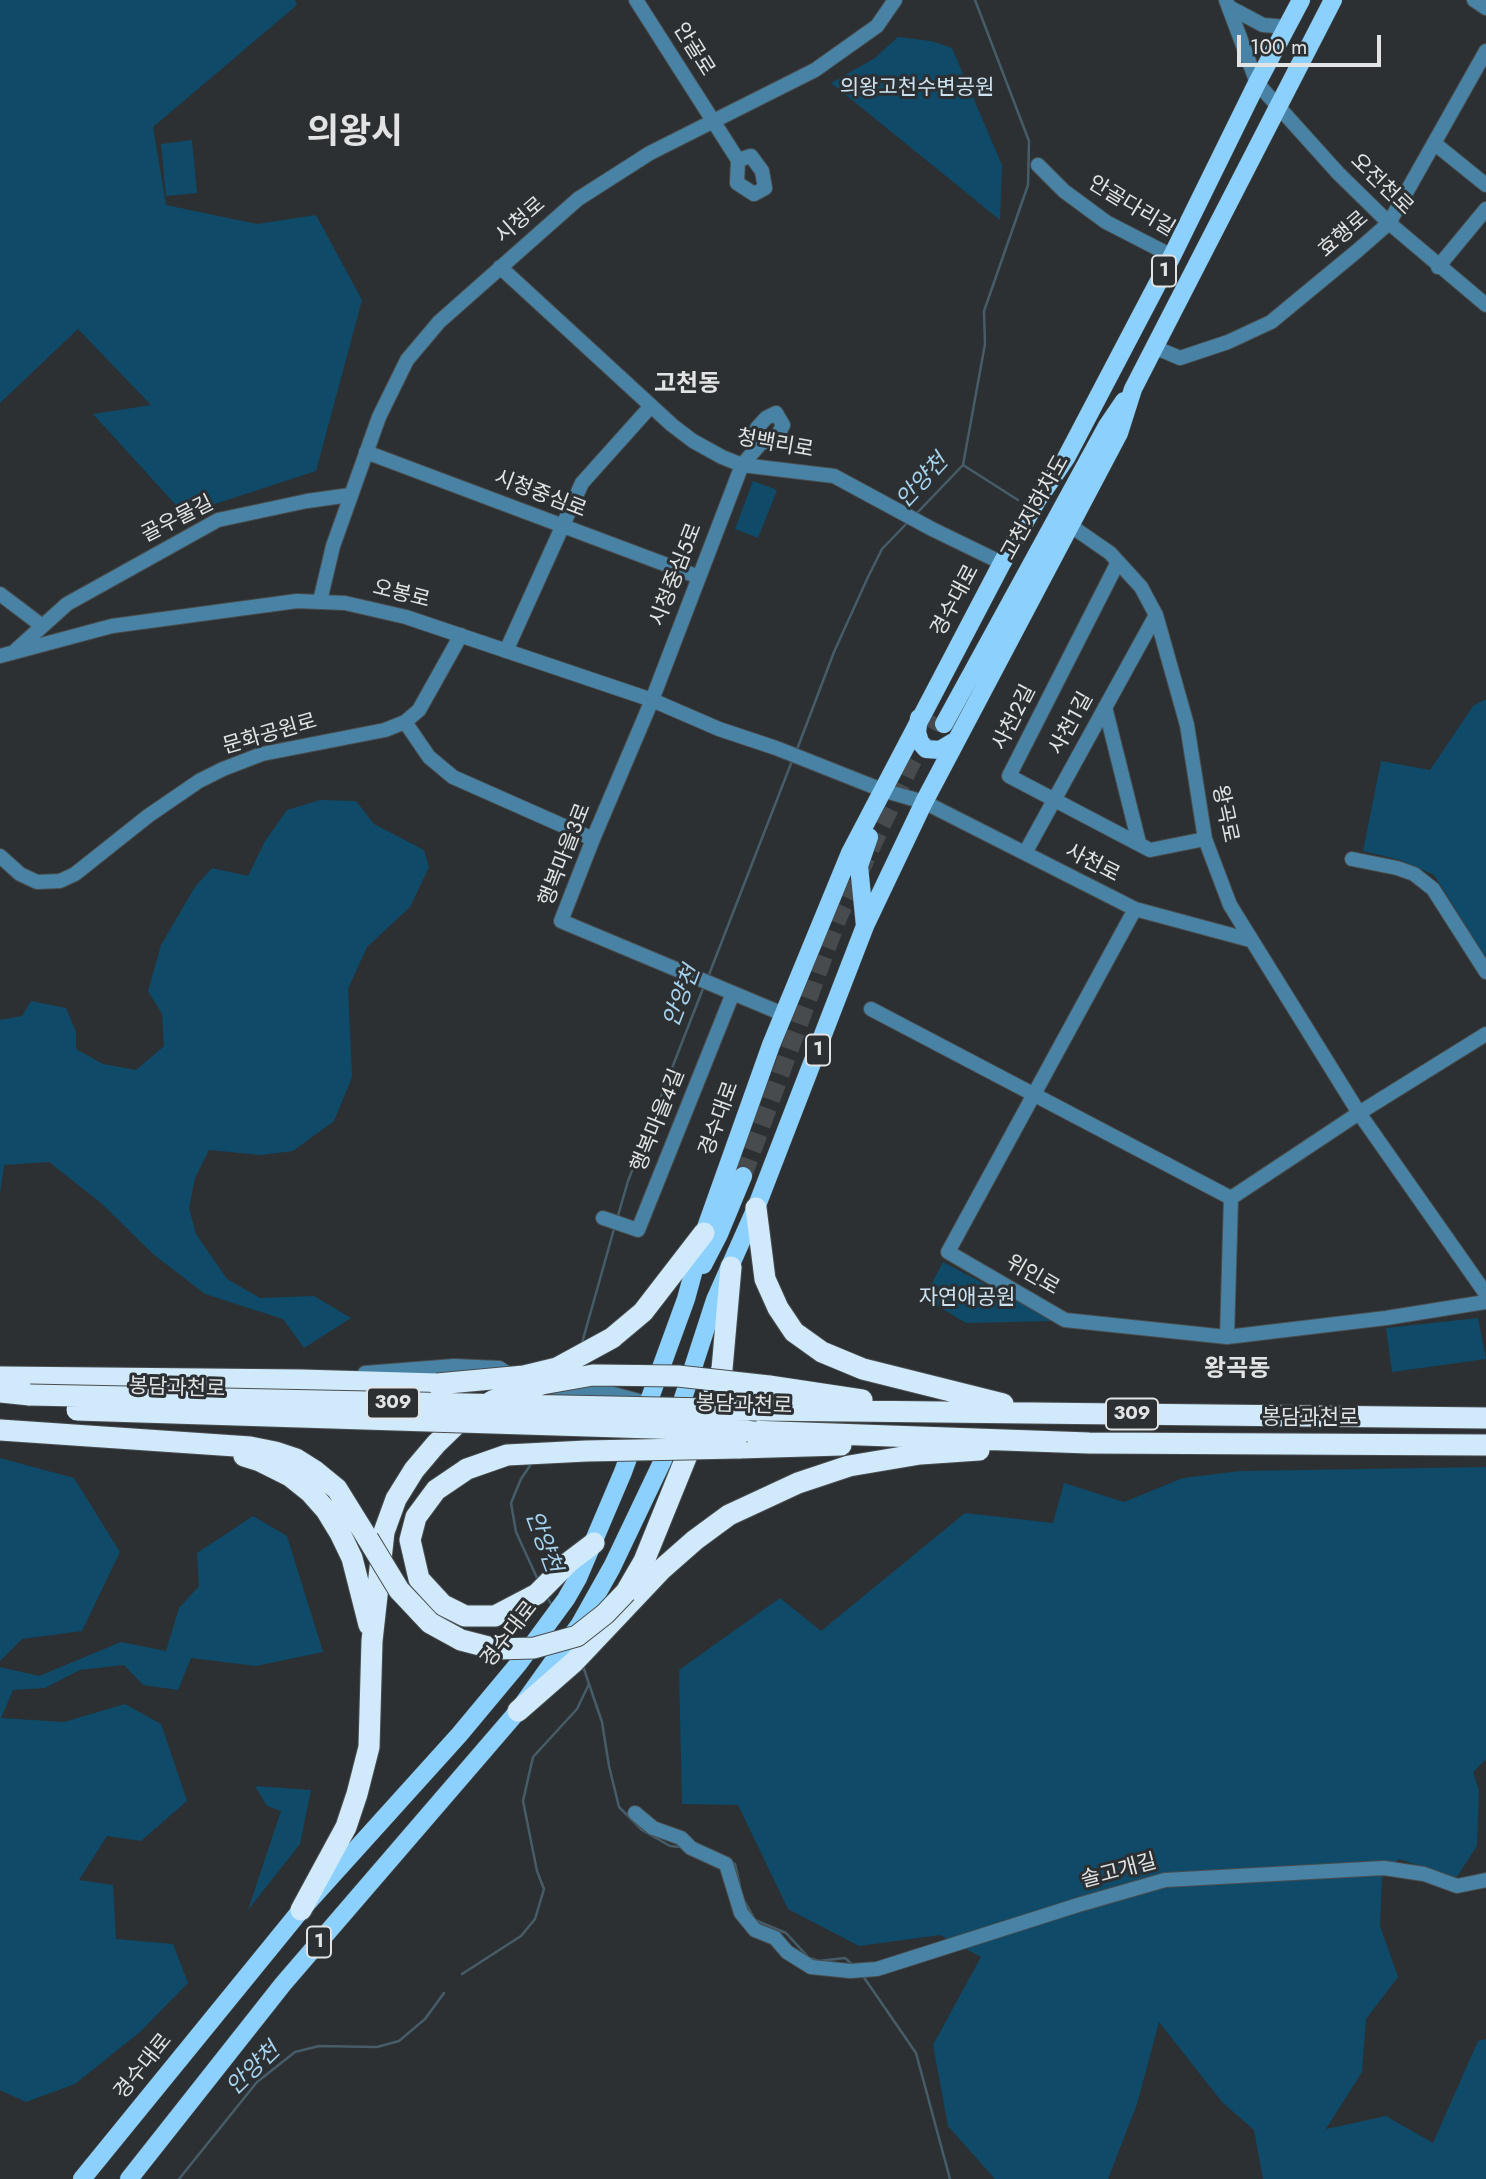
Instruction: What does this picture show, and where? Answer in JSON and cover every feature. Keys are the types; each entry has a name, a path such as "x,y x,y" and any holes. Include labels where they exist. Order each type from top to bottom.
{"highway":[{"path":"756,1208 765,1279 778,1308 794,1332 822,1352 863,1369 1039,1413"},
{"path":"0,1377 437,1384 524,1376 556,1368 612,1338 643,1312 704,1233"},
{"path":"10,1431 250,1447 296,1460 337,1489 399,1590 430,1623 461,1640 496,1649 534,1648 577,1636 605,1614 626,1592 645,1561 722,1369 731,1267"},
{"path":"301,1910 346,1827 369,1746 372,1641 384,1532 396,1499 414,1470 468,1413 502,1395 542,1384 593,1375 678,1376 769,1386 933,1411"},
{"name":"봉담과천로","path":"0,1392 28,1402 831,1447 899,1435 1089,1443 1486,1445"},
{"name":"봉담과천로","path":"0,1406 28,1402 1480,1418"},
{"path":"594,1543 537,1594 495,1616 465,1616 443,1605 419,1579 410,1540 416,1517 436,1490 467,1469 507,1455 743,1440"},
{"path":"517,1711 570,1653 592,1644 662,1569 695,1539 729,1515 786,1488 849,1466 920,1454 1089,1443"},
{"path":"205,1445 260,1461 290,1476 310,1492 326,1510 341,1533 352,1558 372,1641"}],"main road":[{"name":"경수대로","path":"82,2179 301,1910 459,1735 519,1663 566,1599 594,1543 687,1299 704,1233 783,1014 859,834 882,790 933,720 1002,562 1036,502 1066,458 1301,0"},
{"name":"1","path":"715,1300 756,1208 865,926 924,802 1119,433 1132,389 1333,0"},
{"name":"고천지하차도","path":"933,720 1107,426 1132,389"},
{"name":"고천지하차도","path":"933,720 1045,514 1066,458"},
{"path":"933,720 917,732 920,742 926,748 940,750 956,741"},
{"path":"859,834 866,827 870,831 859,866 865,926"},
{"name":"1","path":"570,1653 580,1624 612,1567 663,1460 715,1300 748,1176 687,1299"},
{"name":"1","path":"128,2179 283,1984 517,1711"},
{"path":"353,1852 377,1873"}],"street":[{"name":"안골로","path":"636,0 738,160"},
{"name":"시청로","path":"320,601 333,546 379,417 407,360 439,322 578,199 650,153 815,70 877,26 895,0"},
{"path":"1228,3 1263,25 1287,27"},
{"path":"1228,3 1257,83"},
{"name":"효행로","path":"1154,346 1180,358 1228,342 1271,322 1308,294 1389,223 1486,51"},
{"name":"오전천로","path":"1257,83 1338,173 1389,223 1486,305"},
{"path":"1434,143 1486,185"},
{"name":"안골다리길","path":"1038,165 1064,191 1106,222 1172,256"},
{"path":"1438,267 1486,209"},
{"name":"청백리로","path":"500,267 692,441 743,465 834,476 932,529 1002,562"},
{"path":"506,651 582,483 652,406"},
{"name":"시청중심5로","path":"652,700 743,465 761,443"},
{"name":"시청중심로","path":"366,452 699,577"},
{"name":"골우물길","path":"15,651 67,604 218,520 307,501 350,495"},
{"name":"왕곡로","path":"1071,526 1110,553 1141,587 1156,615 1187,725 1205,839 1230,905 1359,1113 1486,1294"},
{"name":"사천2길","path":"1118,562 1009,776 1150,850 1205,839"},
{"path":"0,594 41,625"},
{"name":"오봉로","path":"0,656 112,626 298,601 345,603 406,617 652,700 719,729 811,761 882,790"},
{"name":"사천1길","path":"1025,853 1156,615"},
{"path":"461,635 424,702 405,722 429,757 453,777 593,839"},
{"name":"행복마을3로","path":"652,700 561,921 783,1014"},
{"path":"1105,707 1139,843"},
{"name":"문화공원로","path":"0,856 20,874 37,882 60,881 75,874 158,809 223,769 262,754 385,730 405,722"},
{"path":"882,790 924,802"},
{"name":"사천로","path":"924,802 1135,909 1250,940"},
{"path":"1352,859 1414,874 1433,889 1486,972"},
{"name":"위인로","path":"1135,909 948,1252 1065,1320 1227,1337 1386,1318 1486,1302"},
{"name":"행복마을4길","path":"603,1218 638,1230 726,990"},
{"path":"872,1009 1231,1198"},
{"path":"1231,1198 1359,1113 1486,1034"},
{"path":"1227,1337 1231,1198"},
{"path":"122,1375 364,1374 454,1366 499,1368 521,1381 545,1390 602,1391 647,1403"},
{"name":"솔고개길","path":"635,1813 653,1828 726,1864 741,1913 755,1930 775,1938 788,1952 811,1967 850,1971 877,1969 1165,1880 1384,1868 1424,1874 1457,1886 1486,1880"}],"green space":[{"path":"0,0 295,0 297,5 153,127 166,205 257,224 316,215 362,300 316,471 184,514 93,414 151,405 78,329 0,403"},
{"name":"의왕고천수변공원","path":"898,37 931,41 952,48 1002,165 1000,220 831,83 875,58"},
{"path":"192,140 197,193 166,196 161,144"},
{"path":"753,481 777,490 758,538 735,529"},
{"path":"1486,699 1486,958 1434,875 1400,860 1363,851 1381,761 1430,770 1473,706"},
{"path":"320,800 356,801 374,824 424,850 429,867 410,907 367,947 348,989 352,1077 334,1121 293,1151 261,1155 209,1150 195,1178 189,1208 196,1234 227,1279 260,1298 314,1296 351,1318 304,1348 283,1319 205,1294 153,1254 101,1203 49,1162 4,1165 0,1194 0,1020 22,1016 31,1001 66,1008 76,1032 76,1049 103,1064 136,1070 164,1046 162,1014 148,991 161,945 195,887 212,868 248,876 265,841 287,810"},
{"name":"자연애공원","path":"943,1262 1055,1321 966,1323 924,1298"},
{"path":"1478,1318 1486,1359 1392,1372 1386,1328"},
{"path":"0,1458 74,1478 120,1552 82,1631 22,1639 0,1661"},
{"path":"1486,1467 1486,1759 1473,1772 1479,1791 1477,1846 1456,1878 1399,1859 1382,1876 1380,1926 1398,1977 1366,2019 1362,2072 1326,2129 1386,2116 1433,2143 1478,2041 1486,2039 1486,2179 1263,2179 1254,2130 1222,2102 1159,2022 1137,2104 1108,2179 995,2179 948,2126 933,2045 981,1957 940,1935 859,1946 788,1909 738,1805 682,1804 679,1670 780,1598 821,1631 965,1513 1053,1523 1064,1483 1124,1502 1183,1478 1240,1471"},
{"path":"253,1516 287,1536 323,1652 256,1666 191,1658 178,1690 143,1685 124,1665 80,1670 45,1688 13,1690 1,1718 64,1722 125,1704 161,1724 187,1801 141,1841 107,1836 79,1880 113,1885 116,1939 173,1944 188,1983 140,2032 75,2084 26,2102 0,2090 0,1667 39,1676 121,1642 166,1651 179,1608 199,1586 197,1553"},
{"path":"255,1786 311,1790 300,1844 248,1910 281,1811 267,1806"}],"waterway":[{"name":"안양천","path":"916,514 963,465 985,344 984,311 1028,185 1029,141 975,0"},
{"path":"963,465 1018,500"},
{"name":"안양천","path":"796,752 834,652 868,577 882,549 909,521"},
{"name":"안양천","path":"708,977 792,761"},
{"name":"안양천","path":"617,1219 628,1181 704,986"},
{"name":"안양천","path":"582,1343 614,1229"},
{"name":"안양천","path":"531,1464 511,1503 516,1532 538,1580"},
{"name":"안양천","path":"546,1595 553,1608"},
{"name":"안양천","path":"462,1974 521,1936 535,1919 544,1889 537,1871 523,1801 533,1757 577,1709 589,1684 583,1666"},
{"path":"589,1684 602,1722 619,1807 642,1830 670,1846 681,1847"},
{"path":"730,1861 735,1864 740,1886"},
{"path":"745,1902 755,1920 786,1933 809,1958 819,1961 845,1958 854,1966"},
{"path":"863,1976 916,2053 950,2179"},
{"name":"안양천","path":"179,2179 257,2082 295,2052 319,2046 377,2047 399,2041 425,2019 444,1993"}],"tunnel":[{"path":"743,1176 838,918 936,717"}],"district":[{"name":"의왕시","path":"355,135"},
{"name":"고천동","path":"687,385"},
{"name":"왕곡동","path":"1237,1370"}]}
